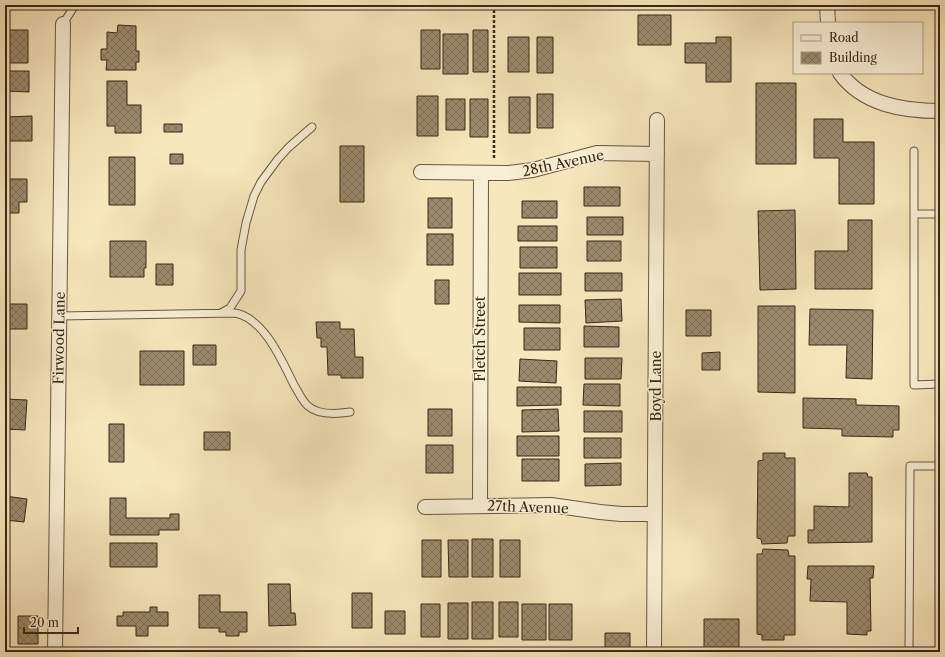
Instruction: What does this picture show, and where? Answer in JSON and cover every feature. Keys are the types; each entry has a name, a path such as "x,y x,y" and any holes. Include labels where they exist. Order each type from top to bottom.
{"street":[{"path":"827,5 828,22"},
{"name":"Firwood Lane","path":"55,652 63,24"},
{"path":"841,74 854,87 878,102 894,107 912,110 940,111"},
{"name":"Boyd Lane","path":"654,652 657,120"},
{"name":"28th Avenue","path":"421,172 508,173 533,170 597,153 657,154"},
{"name":"Fletch Street","path":"480,505 487,173"},
{"name":"27th Avenue","path":"425,506 551,505 621,514 654,514"}],"lane":[{"path":"63,24 75,5"},
{"path":"221,314 230,308 241,291 241,250 246,223 254,196 261,182 278,159 312,127"},
{"path":"914,151 914,385 940,384"},
{"path":"914,214 940,214"},
{"path":"60,316 242,314 253,321 264,332 308,406 320,411 337,414 350,412"},
{"path":"909,652 910,466 940,466"}],"path":[{"path":"487,173 494,5"}],"building":[{"path":"864,5 908,5 908,7 864,8"},
{"path":"638,15 671,15 671,45 638,45"},
{"path":"118,25 136,26 136,51 139,51 139,62 136,62 136,70 106,70 107,60 101,60 101,49 107,49 107,32 117,33"},
{"path":"7,30 28,30 28,63 7,63"},
{"path":"421,30 440,30 440,69 421,69"},
{"path":"473,30 488,30 488,72 473,72"},
{"path":"443,34 468,34 468,74 443,74"},
{"path":"508,37 529,37 529,72 508,72"},
{"path":"537,37 553,37 553,73 537,73"},
{"path":"716,37 731,37 731,82 706,82 706,63 685,63 685,43 716,43"},
{"path":"5,71 29,71 29,92 5,91"},
{"path":"107,81 127,81 127,105 141,105 141,133 115,133 115,126 107,126"},
{"path":"756,83 796,83 796,164 756,164"},
{"path":"537,94 553,94 553,128 537,128"},
{"path":"417,96 438,96 438,136 417,136"},
{"path":"509,97 530,97 530,133 509,133"},
{"path":"446,99 465,99 465,130 446,130"},
{"path":"470,99 488,99 488,137 470,137"},
{"path":"32,116 32,141 5,141 5,117"},
{"path":"814,119 843,119 843,142 874,142 874,204 839,204 839,158 814,158"},
{"path":"164,124 182,124 182,132 164,132"},
{"path":"340,146 364,146 364,202 340,202"},
{"path":"170,154 183,154 183,164 170,164"},
{"path":"109,157 135,157 135,205 109,205"},
{"path":"5,179 27,179 27,202 19,202 19,213 5,213"},
{"path":"584,187 620,187 620,206 584,206"},
{"path":"428,198 452,198 452,228 428,228"},
{"path":"522,201 557,201 557,218 522,218"},
{"path":"795,210 796,289 760,290 758,211"},
{"path":"587,217 623,217 623,235 587,235"},
{"path":"848,220 872,220 872,289 815,289 815,251 848,251"},
{"path":"518,226 557,226 557,241 518,241"},
{"path":"427,234 453,234 453,265 427,265"},
{"path":"110,241 146,241 146,268 144,268 144,277 110,277"},
{"path":"587,241 621,241 621,261 587,261"},
{"path":"520,247 557,247 557,268 520,268"},
{"path":"156,264 173,264 173,285 156,285"},
{"path":"519,273 561,273 561,295 519,295"},
{"path":"585,273 622,273 622,291 585,291"},
{"path":"435,280 449,280 449,304 435,304"},
{"path":"621,299 622,321 586,323 585,300"},
{"path":"5,304 27,304 27,329 9,329 9,337 5,337"},
{"path":"519,305 560,305 560,323 519,322"},
{"path":"758,306 795,306 795,393 758,392"},
{"path":"810,309 873,310 872,379 846,378 847,345 809,345"},
{"path":"686,310 711,310 711,336 686,336"},
{"path":"316,322 340,322 340,329 354,329 355,357 363,357 363,378 341,378 341,375 328,375 327,347 321,347 321,338 317,338"},
{"path":"584,326 619,327 619,347 584,347"},
{"path":"524,328 560,328 560,350 524,350"},
{"path":"193,345 216,345 216,365 193,365"},
{"path":"140,351 184,351 184,385 140,385"},
{"path":"720,352 720,370 702,370 702,353"},
{"path":"585,358 622,358 621,379 585,379"},
{"path":"520,359 557,361 556,383 519,381"},
{"path":"584,384 620,384 620,406 583,405"},
{"path":"517,387 561,387 561,405 517,406"},
{"path":"803,398 856,399 856,405 899,406 899,430 893,430 893,437 842,436 842,429 803,428"},
{"path":"5,399 27,400 25,430 5,429"},
{"path":"428,409 452,409 452,436 428,436"},
{"path":"558,409 559,431 522,432 522,410"},
{"path":"584,411 622,411 622,432 584,432"},
{"path":"109,424 124,424 124,462 109,462"},
{"path":"204,432 230,432 230,450 204,450"},
{"path":"517,436 559,436 559,456 517,456"},
{"path":"584,438 621,438 621,458 584,458"},
{"path":"426,445 453,445 453,473 426,473"},
{"path":"763,453 785,453 785,458 795,458 795,536 788,536 787,543 762,544 761,539 757,538 758,461 763,460"},
{"path":"522,459 559,459 559,481 522,481"},
{"path":"621,463 621,485 585,486 585,464"},
{"path":"849,473 867,473 868,477 872,477 872,542 808,543 808,530 814,530 814,506 849,507"},
{"path":"5,496 27,499 24,522 5,520"},
{"path":"110,498 126,498 126,518 170,518 170,514 179,514 179,530 159,530 159,535 110,535"},
{"path":"472,539 493,539 493,577 472,577"},
{"path":"422,540 441,540 441,577 422,577"},
{"path":"448,540 468,540 468,577 449,577"},
{"path":"500,540 520,540 520,577 500,577"},
{"path":"110,543 157,543 157,567 110,567"},
{"path":"763,549 788,550 789,556 795,556 795,635 784,635 784,640 762,640 762,635 757,634 757,554 762,554"},
{"path":"808,566 874,566 873,578 870,578 871,631 867,631 867,635 847,634 847,602 810,601 811,579 807,579"},
{"path":"268,584 290,584 291,613 295,613 296,625 269,626"},
{"path":"352,593 372,593 372,628 352,628"},
{"path":"199,595 220,595 220,612 247,612 247,632 239,632 239,636 226,636 226,632 219,632 219,628 199,628"},
{"path":"472,602 493,602 493,639 472,639"},
{"path":"499,602 518,602 518,637 499,637"},
{"path":"448,603 468,603 468,639 448,639"},
{"path":"421,604 440,604 440,637 421,637"},
{"path":"522,604 546,604 546,640 522,640"},
{"path":"549,604 572,604 572,640 549,640"},
{"path":"150,607 157,607 157,612 168,612 168,626 148,626 148,636 136,636 136,626 117,626 117,616 123,616 123,612 150,612"},
{"path":"385,611 405,611 405,634 385,634"},
{"path":"18,616 38,616 38,644 18,644"},
{"path":"704,619 739,619 739,652 704,652"},
{"path":"605,633 630,633 630,651 605,652"}]}
